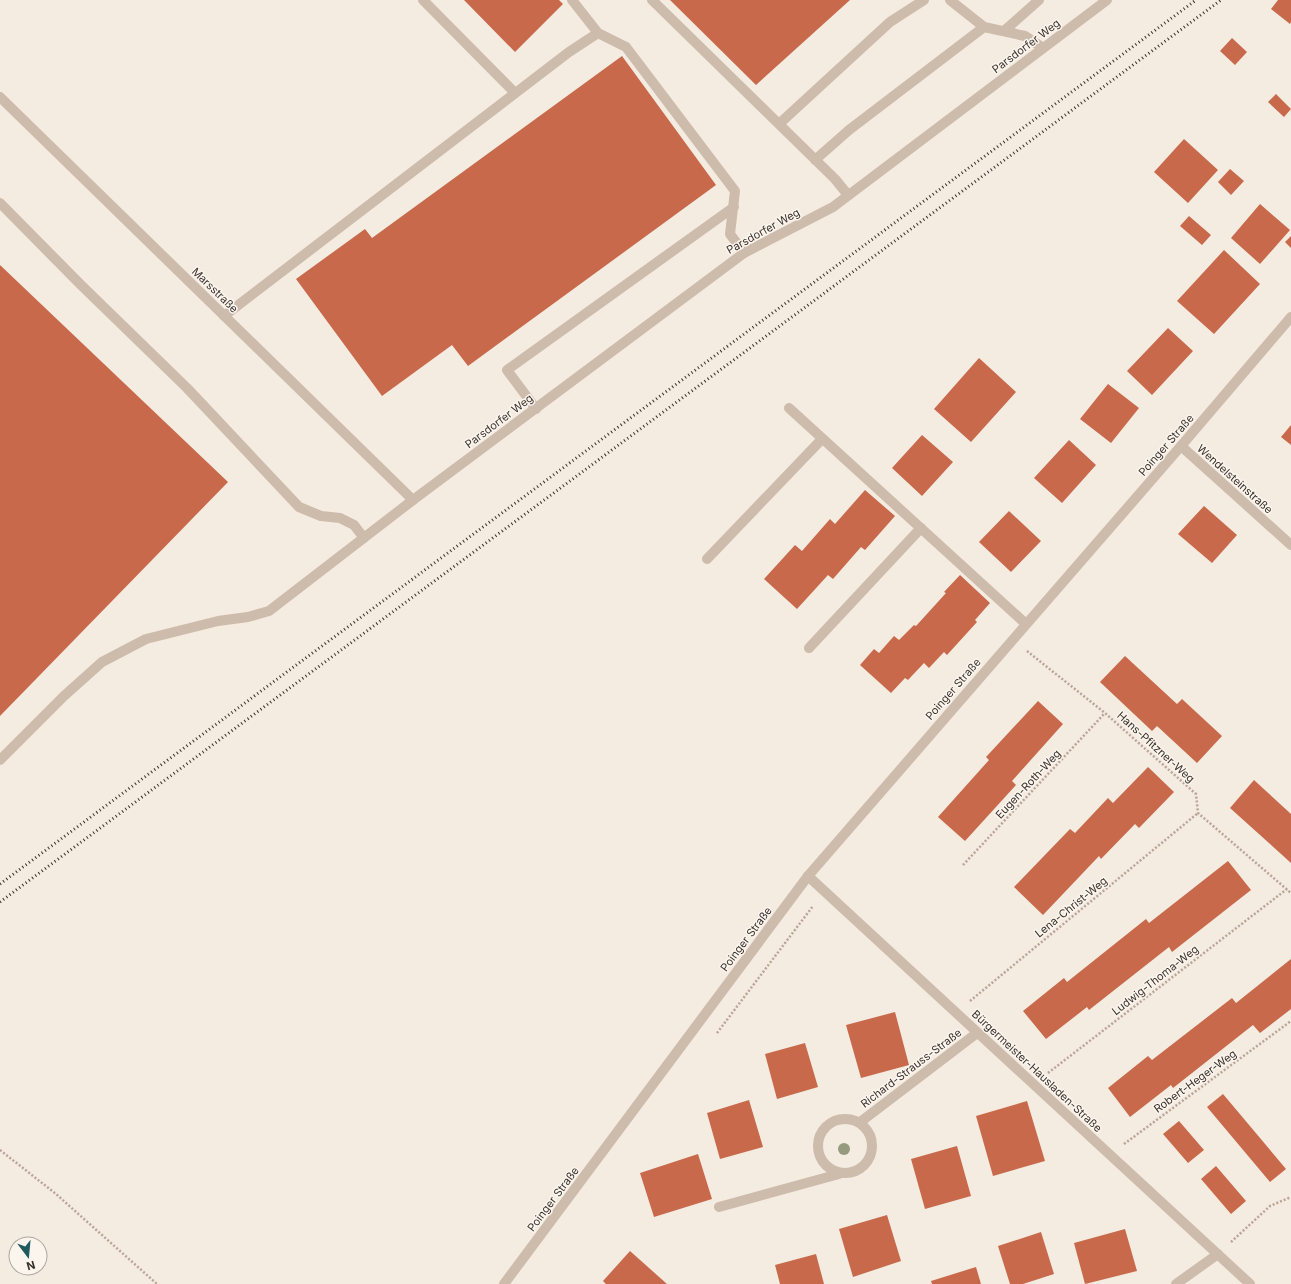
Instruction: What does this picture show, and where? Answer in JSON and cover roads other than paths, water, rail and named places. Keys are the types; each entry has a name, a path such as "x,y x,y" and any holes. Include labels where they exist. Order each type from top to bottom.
{"street":[{"path":"423,0 515,93"},
{"path":"572,0 598,33 626,47 735,191 730,234 744,253"},
{"path":"652,0 835,179 848,195"},
{"path":"779,124 890,22 924,0"},
{"path":"950,0 984,27 1025,36 1043,48"},
{"path":"1004,31 1039,0"},
{"name":"Parsdorfer Weg","path":"0,760 64,696 102,662 146,639 218,621 248,617 269,611 413,500 744,253 832,207 1107,0"},
{"path":"815,160 849,130 984,27"},
{"path":"224,316 569,52 598,33"},
{"name":"Marsstraße","path":"0,97 413,500"},
{"path":"0,204 187,388 299,507 321,516 340,518 354,525 364,538"},
{"path":"536,409 507,370 734,207"},
{"name":"Poinger Straße","path":"504,1284 808,876 1181,446 1291,316"},
{"path":"789,408 1026,624"},
{"path":"707,559 822,438"},
{"name":"Wendelsteinstraße","path":"1181,446 1291,545"},
{"path":"808,648 921,528"},
{"name":"Bürgermeister-Hausladen-Straße","path":"808,876 1250,1284"},
{"name":"Richard-Strauss-Straße","path":"859,1123 977,1033"},
{"name":"Richard-Strauss-Straße","path":"840,1119 849,1119 859,1123 870,1135 872,1152 869,1160 856,1172 839,1174 824,1164 819,1156 817,1147 819,1137 824,1129 831,1123 840,1119"},
{"path":"720,1208 839,1174"},
{"path":"1176,1284 1218,1254"}],"railway":[{"path":"0,884 1196,0"},
{"path":"0,902 1221,0"}]}
